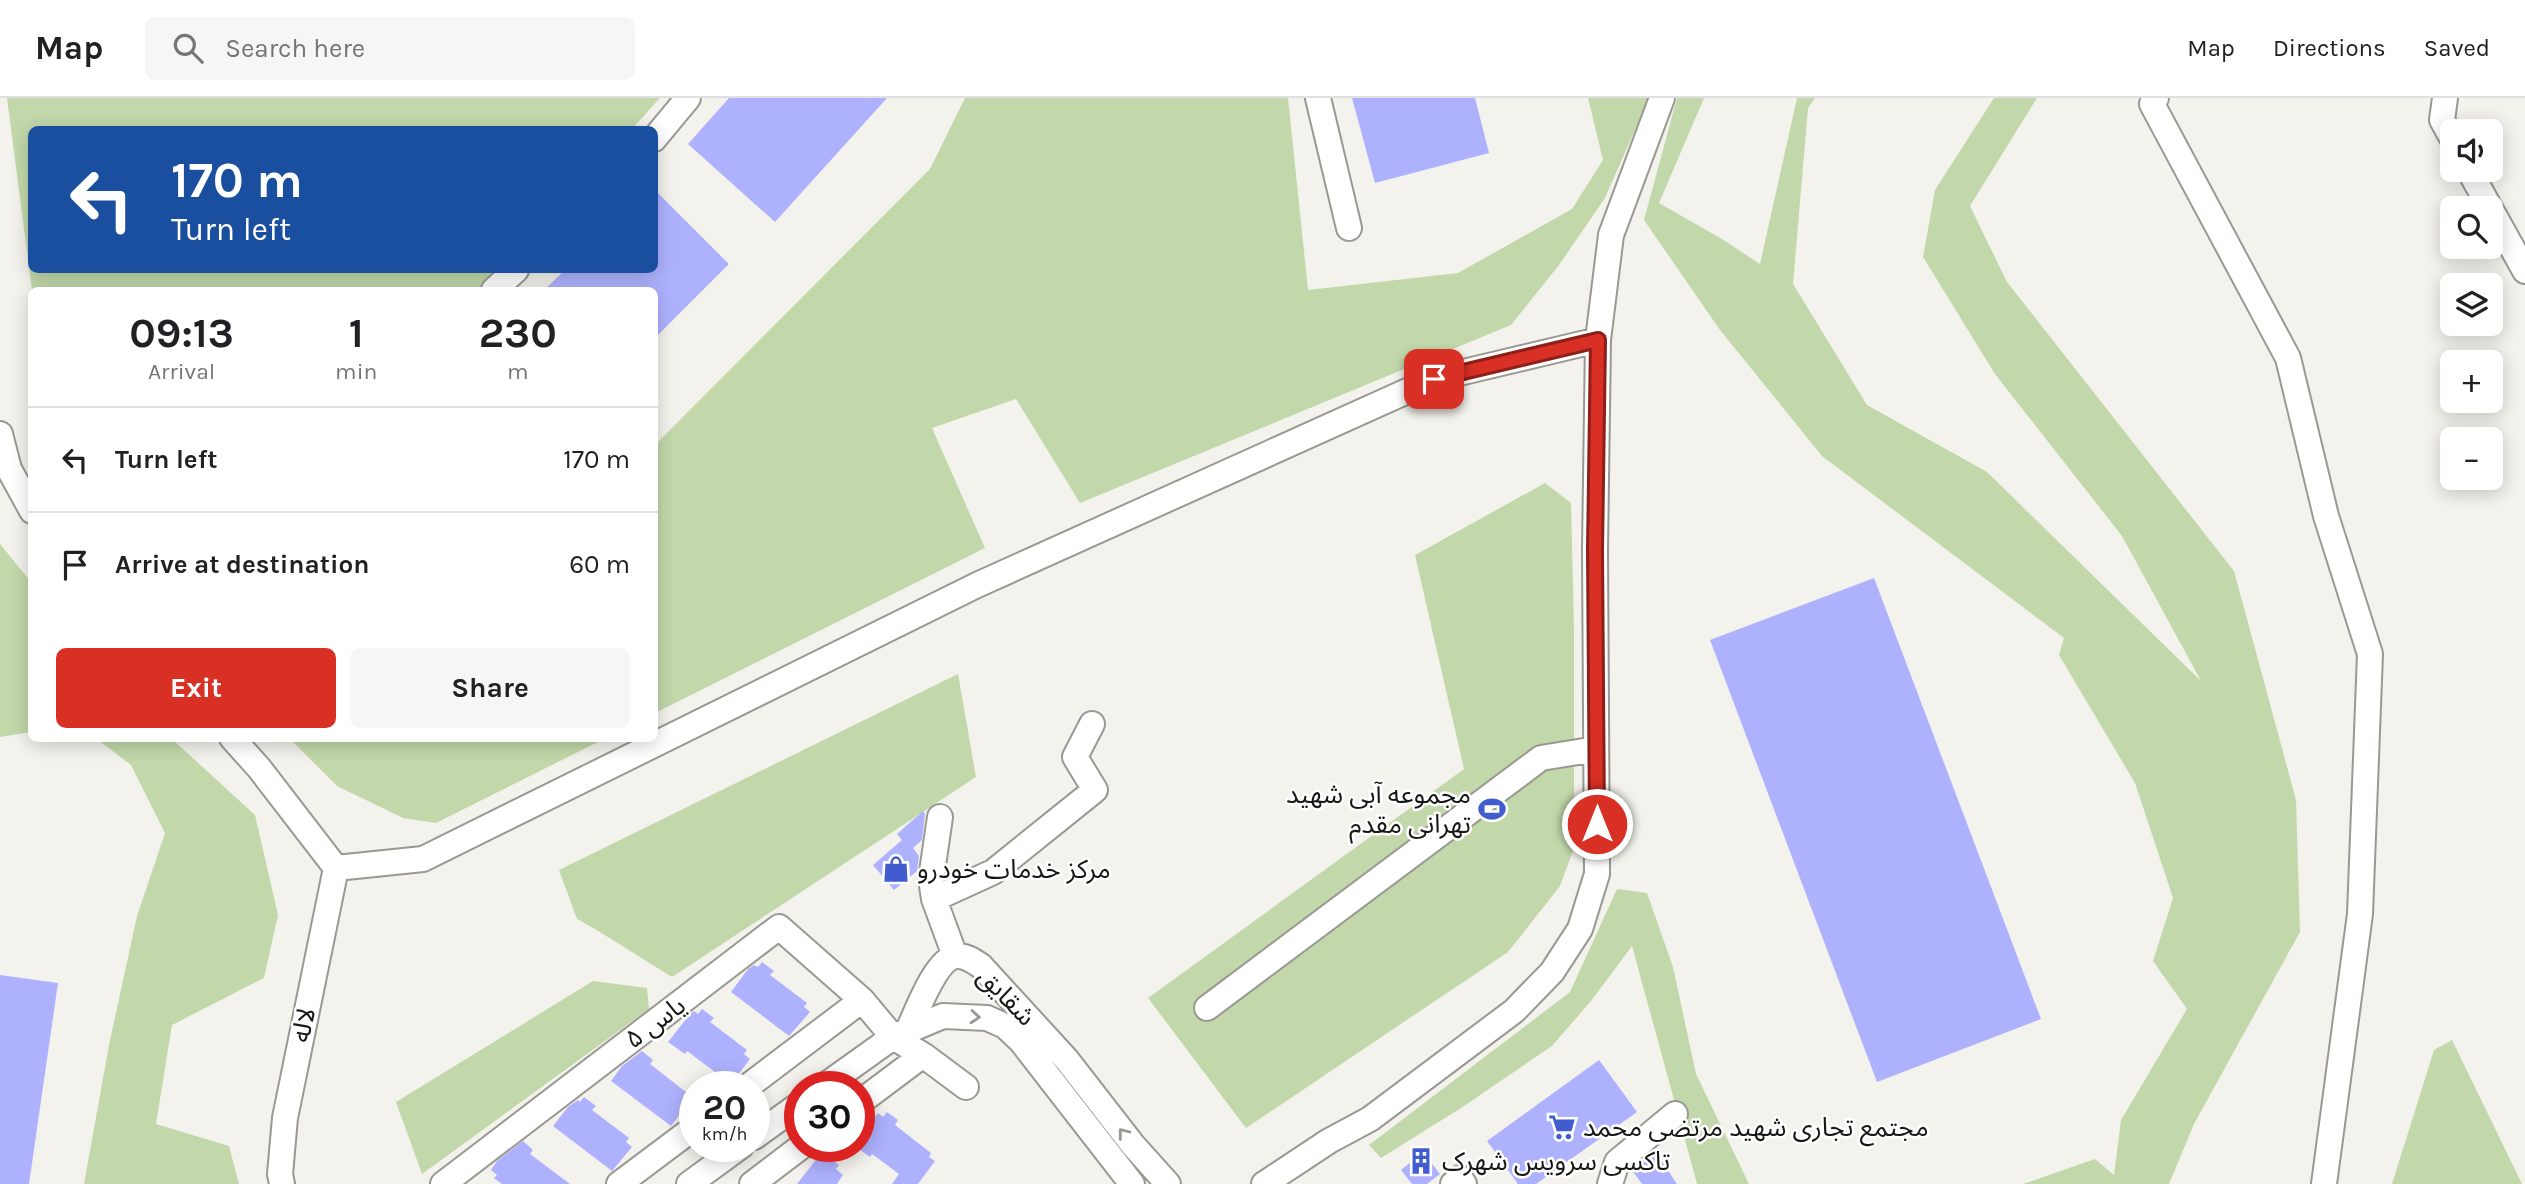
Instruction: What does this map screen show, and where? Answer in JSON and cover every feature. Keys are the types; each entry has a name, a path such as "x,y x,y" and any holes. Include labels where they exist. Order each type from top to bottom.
{"street":[{"path":"658,134 688,98"},
{"path":"1318,98 1349,228"},
{"path":"1264,1184 1329,1141 1370,1119 1514,1011 1552,972 1580,929 1597,874 1595,550 1598,340 1611,235 1662,98"},
{"path":"2156,98 2152,104 2288,358 2326,516 2370,654 2360,914 2324,1184"},
{"path":"2442,119 2445,98"},
{"path":"2476,182 2525,271"},
{"path":"497,287 513,273"},
{"path":"236,742 336,868 423,859 977,585 1434,379 1598,340"},
{"path":"0,434 9,469 28,505"},
{"path":"934,899 993,872 1095,790 1075,757 1092,724"},
{"path":"1208,1008 1541,758 1596,749"},
{"path":"940,817 931,878 934,899 955,956"},
{"name":"لاله","path":"282,1184 279,1174 285,1118 336,868"},
{"name":"یاس ۵","path":"443,1184 779,927 901,1032 923,1055 966,1087"},
{"name":"شقایق","path":"901,1032 937,971 947,961 955,956 968,958 981,965 1068,1060 1132,1145 1168,1184"},
{"path":"768,1071 862,1000"},
{"name":"شقایق","path":"901,1032 943,1016 987,1018 1005,1026 1021,1041 1132,1184"},
{"path":"846,1071 901,1032"},
{"path":"875,1091 923,1055"},
{"path":"1610,1184 1617,1162 1675,1114"},
{"path":"1296,1184 1338,1152 1370,1119"},
{"path":"619,1184 645,1177 679,1143"},
{"path":"752,1184 784,1160"},
{"path":"688,1184 719,1162"},
{"path":"1453,1184 1460,1178 1464,1184"}],"green space":[{"path":"7,98 660,98 635,126 28,126 28,259"},
{"path":"965,98 1288,98 1308,290 1458,273 1572,209 1603,160 1588,98 1649,98 1605,198 1559,265 1511,325 1080,503 1016,399 932,428 985,548 658,712 658,442 930,169"},
{"path":"1677,98 1704,98 1659,203 1760,264 1797,98 1815,98 1808,108 1793,284 1867,405 1987,472 2201,681 2122,536 1995,374 1923,257 1935,190 1994,98 2037,98 1970,206 2007,282 2234,571 2296,800 2300,932 2194,1124 2169,1184 2023,1184 2095,1159 2114,1175 2121,1120 2187,1009 2153,961 2173,898 2135,783 2059,655 2064,638 1822,456 1720,330 1644,220"},
{"path":"30,273 499,273 483,287 32,287"},
{"name":"مجموعه آبی شهید تهرانی مقدم","path":"1545,483 1571,503 1574,848 1560,886 1508,952 1246,1128 1148,998 1464,769 1415,555"},
{"path":"0,544 28,578 28,732 0,737"},
{"path":"958,674 976,777 672,977 577,919 559,870"},
{"path":"101,742 175,742 255,815 278,915 264,978 172,1025 156,1124 229,1146 239,1184 84,1184 109,1045 137,916 165,833 131,765"},
{"path":"293,742 598,742 436,823 403,818 337,786"},
{"path":"1617,889 1647,893 1673,967 1696,1074 1749,1184 1697,1184 1632,946 1591,1001 1552,1046 1381,1158 1369,1145 1570,992"},
{"path":"593,981 647,988 649,1009 422,1174 396,1102"},
{"path":"2452,1040 2522,1184 2392,1184 2434,1050"}],"building":[{"path":"729,98 887,98 775,222 688,144"},
{"path":"1352,98 1475,98 1489,153 1375,183"},
{"path":"658,193 729,264 658,335 658,287 547,287 562,273 658,273"},
{"path":"1874,578 2041,1019 1877,1082 1710,640"},
{"path":"923,811 925,814 922,840 913,848 919,856 917,871 894,890 873,865 902,840 897,834"},
{"path":"762,962 774,971 770,975 807,1003 804,1007 810,1012 789,1036 731,992 748,969 754,965 758,967"},
{"path":"0,975 58,983 29,1184 0,1184"},
{"path":"702,1009 714,1018 710,1022 747,1050 744,1054 750,1059 741,1071 714,1071 687,1051 685,1054 668,1042 690,1014 694,1011 698,1014"},
{"path":"642,1051 653,1060 650,1064 679,1087 679,1115 671,1126 611,1081 622,1066"},
{"name":"مجتمع تجاری شهید مرتضی محمد","path":"1599,1060 1637,1112 1536,1184 1518,1184 1487,1141"},
{"path":"584,1097 596,1106 592,1110 629,1138 626,1142 632,1147 612,1171 553,1126 568,1107 578,1100 580,1102"},
{"path":"887,1112 898,1120 895,1125 931,1153 929,1157 935,1161 918,1184 892,1184 899,1174 875,1156 875,1117 878,1113 883,1117"},
{"path":"523,1141 533,1150 530,1154 570,1184 502,1184 494,1178 497,1175 491,1170 497,1161"},
{"path":"1655,1151 1677,1184 1642,1184 1631,1169"},
{"name":"تاکسی سرویس شهرک","path":"1423,1152 1440,1174 1427,1184 1412,1184 1401,1170"},
{"path":"814,1162 835,1162 839,1165 836,1169 843,1175 837,1184 797,1184"}],"place":[{"name":"مجموعه آبی شهید تهرانی مقدم","path":"1492,809"},
{"name":"مرکز خدمات خودرو","path":"896,869"},
{"name":"مجتمع تجاری شهید مرتضی محمد","path":"1562,1127"},
{"name":"تاکسی سرویس شهرک","path":"1421,1161"}],"route":[{"path":"1434,379 1598,340 1595,550 1597,824"}]}
